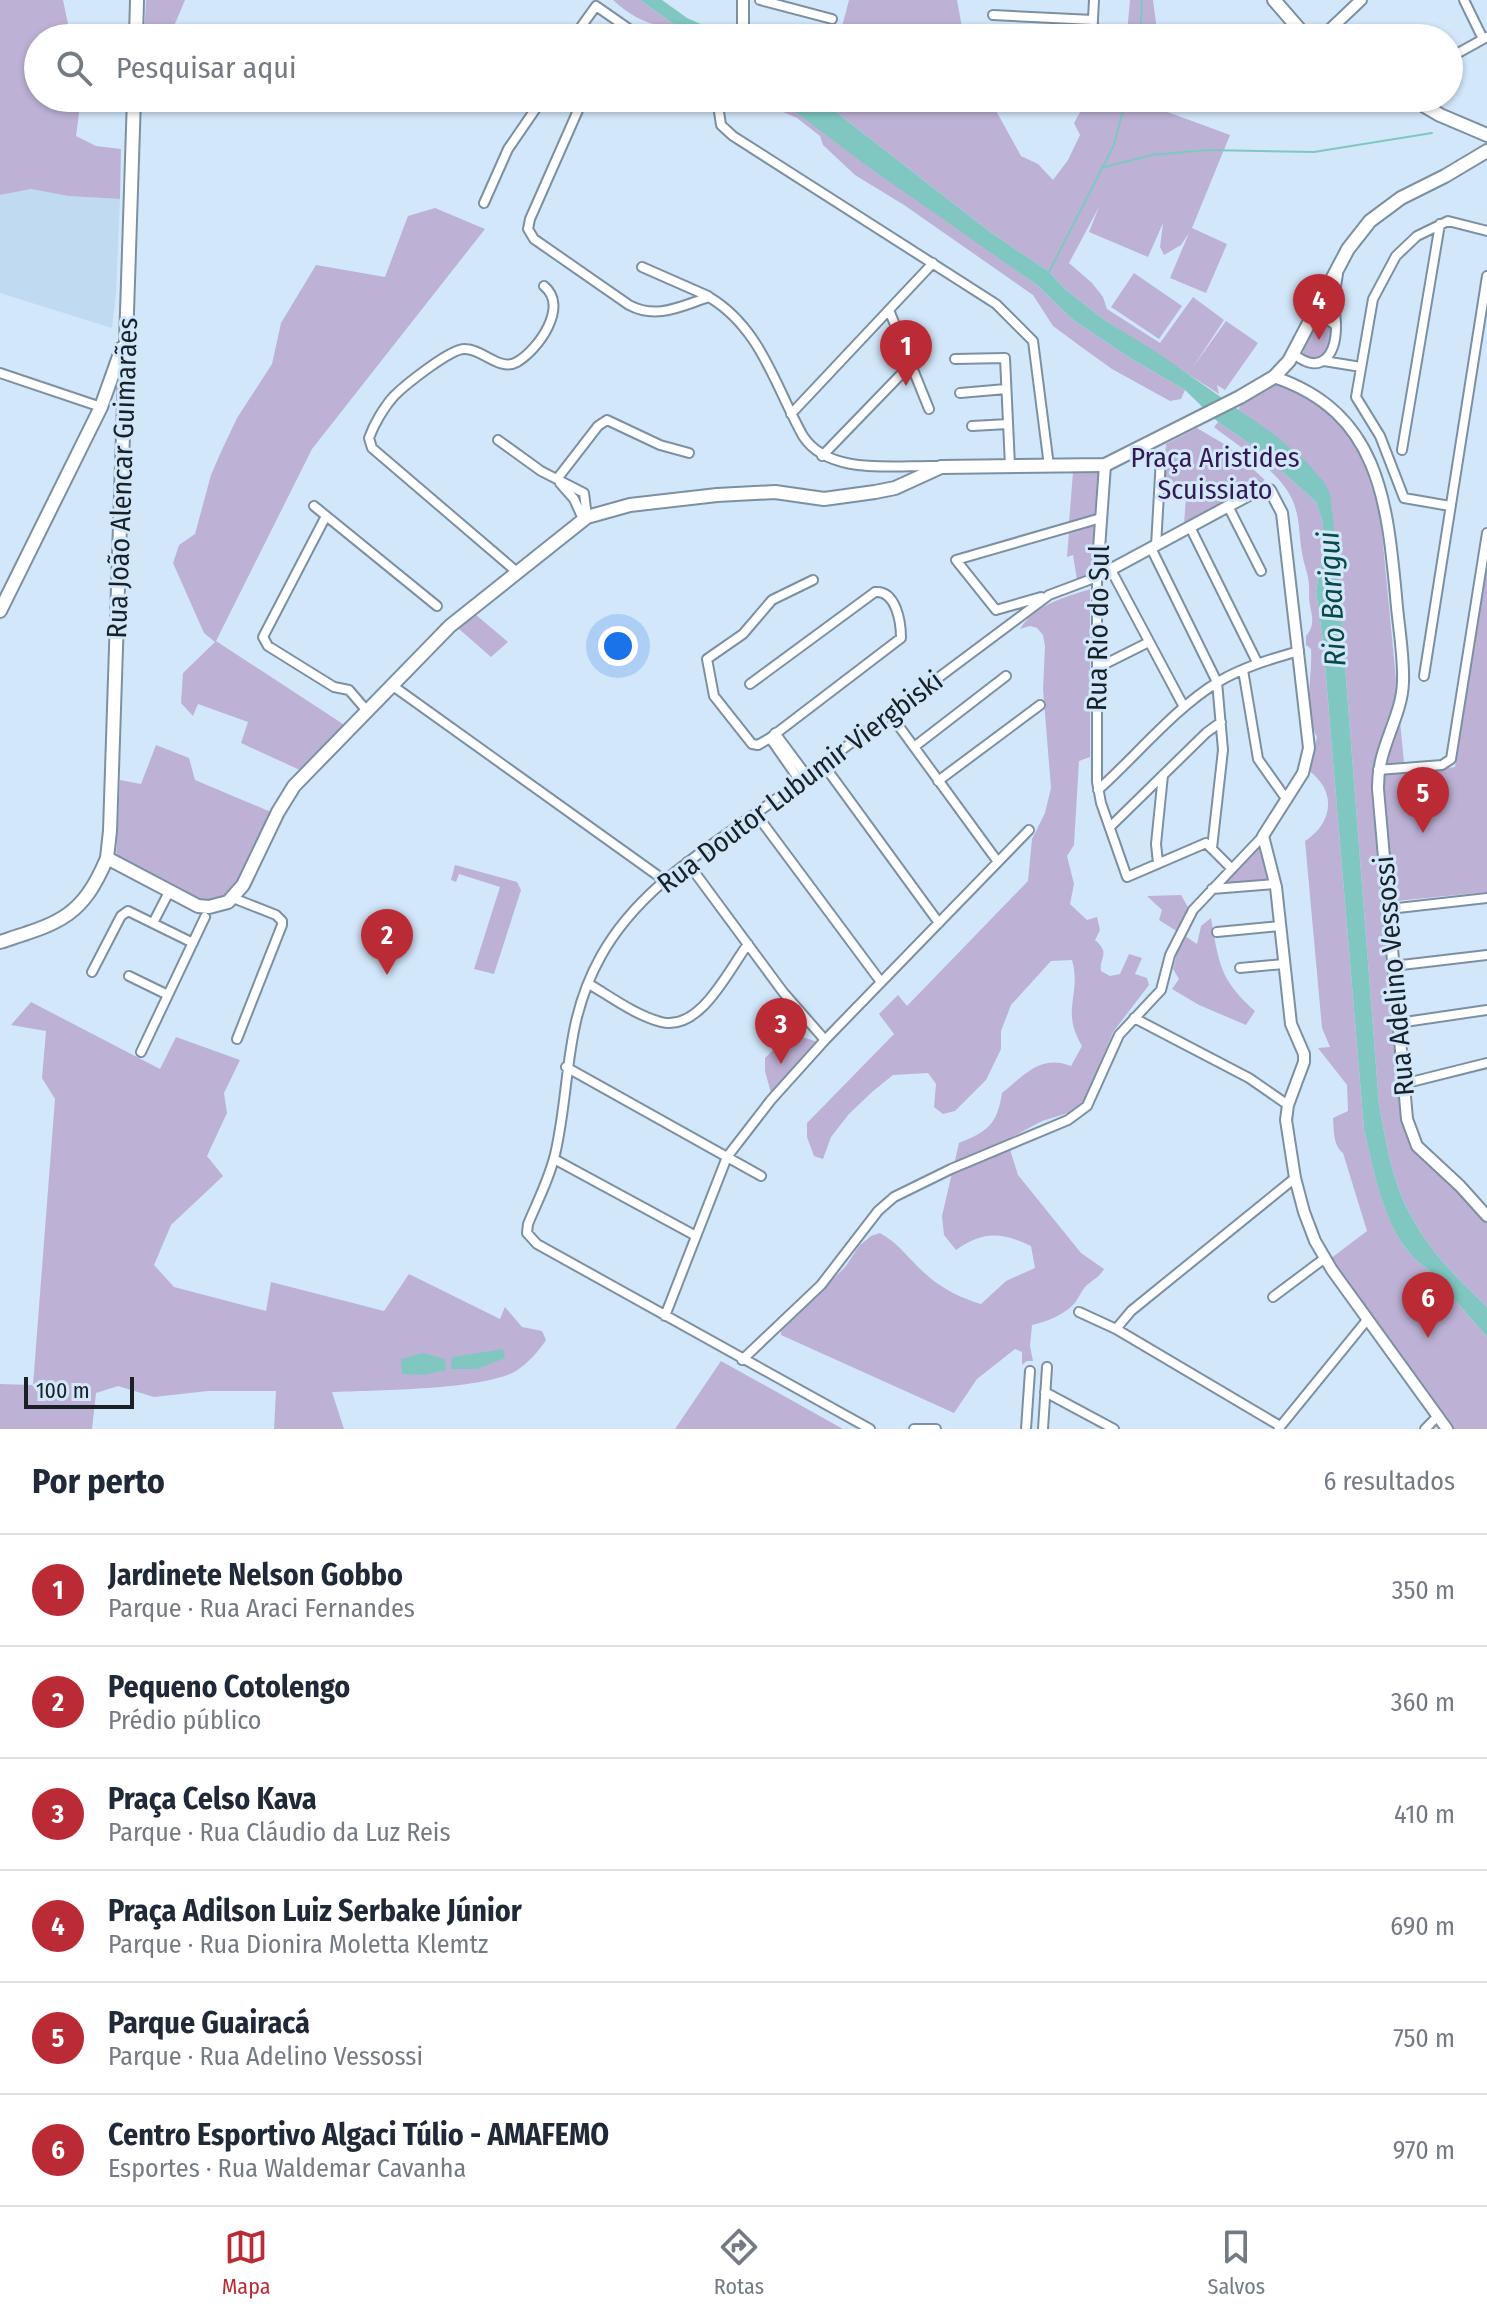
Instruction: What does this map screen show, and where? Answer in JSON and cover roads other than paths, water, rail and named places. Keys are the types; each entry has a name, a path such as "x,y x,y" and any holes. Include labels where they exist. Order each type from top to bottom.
{"main road":[{"path":"136,24 137,0"},
{"path":"1274,0 1295,24"},
{"name":"Rua João Alencar Guimarães","path":"107,858 134,112"},
{"path":"1435,112 1487,135"},
{"path":"0,942 59,921 75,911 89,895 107,858 203,907 219,905 233,898 289,792 450,626 585,518 644,503 717,495 775,492 824,499 862,494 895,488 941,467 1105,465 1240,397 1274,377 1294,354 1341,262 1361,231 1379,213 1487,151"},
{"path":"0,611 101,407 117,366 128,314"},
{"path":"101,407 117,413 124,422"}],"street":[{"path":"743,0 743,24"},
{"path":"760,0 832,19"},
{"path":"1093,24 1094,0"},
{"path":"1336,24 1361,0"},
{"path":"1463,50 1485,38 1464,0"},
{"path":"583,24 596,6 617,24"},
{"path":"993,15 1093,20"},
{"path":"484,203 508,149 533,112"},
{"path":"577,112 529,225 531,234 539,244 644,312 657,313 709,297"},
{"path":"719,112 721,125 733,136 996,304 1032,337 1049,466"},
{"path":"1450,506 1404,498 1380,436 1356,400 1372,305 1383,276 1396,256 1410,241 1451,220 1487,231"},
{"path":"1402,450 1440,224"},
{"path":"1324,361 1333,344 1336,326 1334,298 1341,262"},
{"path":"791,414 933,263"},
{"path":"642,267 709,297 738,319 753,338 807,442 822,456 849,464 941,467"},
{"path":"1424,676 1487,276"},
{"path":"517,572 372,448 369,438 393,397 454,351 472,350 504,364 521,359 536,344 550,321 554,300 552,293 544,286"},
{"path":"889,310 929,409"},
{"path":"1315,315 1326,318 1336,326"},
{"path":"1294,354 1309,364 1324,361 1361,367"},
{"path":"955,359 1005,358 1010,466"},
{"path":"822,456 911,364"},
{"path":"0,373 101,407"},
{"name":"Rua Adelino Vessossi","path":"1274,377 1309,390 1334,410 1365,453 1383,496 1390,532 1403,684 1378,770 1408,1126 1417,1146 1487,1216"},
{"path":"960,393 1006,389"},
{"path":"557,479 598,426 607,420 660,445 689,453"},
{"path":"972,426 1008,424"},
{"path":"498,440 584,493 585,518"},
{"path":"1161,458 1153,547 1217,682 1223,750 1212,848"},
{"name":"Rua Rio do Sul","path":"1105,465 1097,577 1098,790 1127,877 1158,863"},
{"path":"742,1360 821,1285 878,1211 894,1197 1082,1111 1095,1092 1119,1035 1161,990 1170,955 1187,919 1211,889 1263,836 1303,773 1309,755 1299,651 1284,522 1271,493 1265,488 1097,577"},
{"path":"314,506 437,606"},
{"path":"1228,506 1261,571"},
{"path":"326,516 263,637 268,646 334,687 349,690 368,712"},
{"path":"1049,595 996,610 956,560 1101,518"},
{"path":"1190,527 1257,662"},
{"path":"1378,770 1442,765 1451,759 1487,533"},
{"path":"1111,570 1184,707"},
{"name":"Rua Doutor Lubumir Viergbiski","path":"665,1316 537,1244 527,1233 554,1159 573,1029 607,946 664,880 687,862 1049,595 1097,577"},
{"path":"750,684 872,593 884,591 891,597 902,635 899,641 758,745 752,744 716,700 707,659 743,634 772,600 813,580"},
{"path":"1097,668 1149,642"},
{"path":"1098,790 1184,707 1217,682 1257,662 1299,651"},
{"path":"1243,670 1258,759 1287,800"},
{"path":"914,747 1006,676"},
{"path":"393,686 664,880"},
{"path":"938,781 1040,705"},
{"path":"890,714 998,862"},
{"path":"1110,827 1221,722"},
{"path":"772,735 804,778"},
{"path":"823,764 939,923"},
{"path":"1163,775 1156,844 1158,863 1203,843 1232,869"},
{"path":"756,814 881,982"},
{"path":"870,1429 665,1316 727,1157 771,1100 825,1040 1029,830"},
{"path":"1263,836 1275,884 1291,1024 1302,1045 1304,1058 1288,1105 1286,1126 1295,1178 1309,1227 1325,1258 1367,1320 1447,1429"},
{"path":"687,862 791,1002 825,1040"},
{"path":"1211,889 1275,884"},
{"path":"153,923 169,892"},
{"path":"233,898 276,915 282,921 237,1039"},
{"path":"1389,909 1487,898"},
{"path":"92,972 123,913 131,913 193,943"},
{"path":"141,1052 205,917"},
{"path":"1217,932 1280,926"},
{"path":"589,984 653,1019 680,1022 702,1009 748,944"},
{"path":"1393,966 1487,955"},
{"path":"1240,968 1284,964"},
{"path":"129,976 168,995"},
{"path":"1398,1023 1487,1010"},
{"path":"1134,1018 1249,1078 1288,1105"},
{"path":"1403,1084 1487,1063"},
{"path":"566,1067 761,1176"},
{"path":"554,1159 696,1236"},
{"path":"1116,1329 1131,1311 1295,1178"},
{"path":"1273,1297 1325,1258"},
{"path":"1079,1312 1116,1329 1279,1428 1367,1320"},
{"path":"1043,1429 1047,1367"},
{"path":"1026,1429 1030,1371"},
{"path":"1045,1392 1114,1429"},
{"path":"1425,1429 1438,1416"},
{"path":"914,1429 936,1429"}],"water":[{"path":"640,0 662,0 700,24 673,24"},
{"name":"Rio Barigui","path":"796,112 836,112 990,232 1048,271 1066,290 1106,321 1158,353 1272,433 1305,460 1324,482 1330,494 1335,536 1379,1105 1390,1160 1403,1200 1434,1251 1487,1307 1487,1337 1402,1243 1384,1206 1364,1129 1323,641 1316,591 1322,558 1323,523 1316,502 1256,448 1218,422 1185,390 1072,319 1037,285"},
{"path":"503,1349 505,1358 477,1369 451,1369 452,1357"},
{"path":"423,1353 445,1359 446,1370 423,1375 402,1374 401,1359"}],"waterway":[{"path":"1141,24 1142,0"},
{"path":"1049,272 1114,145 1122,112"},
{"path":"1101,168 1152,155 1207,150 1314,152 1432,133"}],"place":[{"name":"Praça Adilson Luiz Serbake Júnior","path":"1319,340"},
{"name":"Jardinete Nelson Gobbo","path":"906,386"},
{"name":"Parque Guairacá","path":"1423,833"},
{"name":"Pequeno Cotolengo","path":"387,975"},
{"name":"Praça Celso Kava","path":"781,1064"},
{"name":"Centro Esportivo Algaci Túlio - AMAFEMO","path":"1428,1338"}],"park label":[{"name":"Praça Aristides Scuissiato","path":"1215,473"}]}
